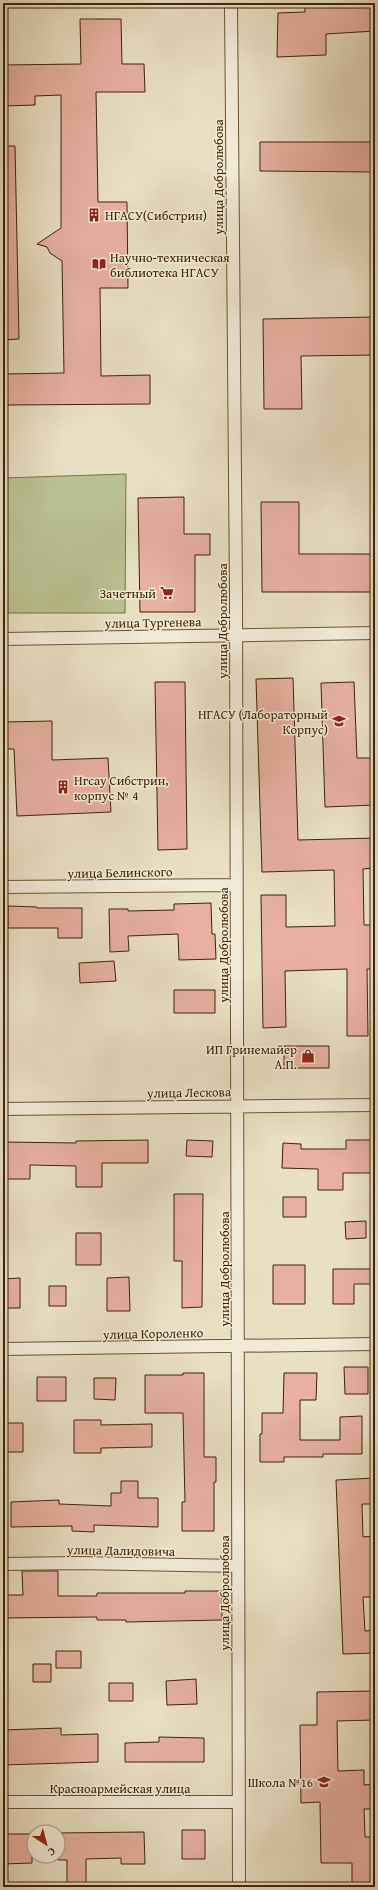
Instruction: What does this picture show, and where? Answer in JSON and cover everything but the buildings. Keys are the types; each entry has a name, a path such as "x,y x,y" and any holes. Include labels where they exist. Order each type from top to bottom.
{"street":[{"name":"улица Добролюбова","path":"231,3 236,634 238,1887"},
{"name":"улица Тургенева","path":"3,638 375,633"},
{"name":"улица Белинского","path":"3,887 236,885"},
{"name":"улица Лескова","path":"3,1108 375,1105"},
{"name":"улица Короленко","path":"3,1349 375,1344"},
{"name":"улица Далидовича","path":"3,1564 78,1563 238,1566"},
{"name":"Красноармейская улица","path":"3,1802 238,1802"}],"green space":[{"path":"126,474 125,613 3,613 3,478"}],"place":[{"name":"НГАСУ(Сибстрин)","path":"94,215"},
{"name":"Научно-техническая библиотека НГАСУ","path":"99,264"},
{"name":"Зачетный","path":"167,593"},
{"name":"НГАСУ (Лабораторный Корпус)","path":"339,721"},
{"name":"Нгсау Сибстрин, корпус № 4","path":"63,787"},
{"name":"ИП Гринемайер А.П.","path":"308,1056"},
{"name":"Школа №16","path":"324,1782"}]}
